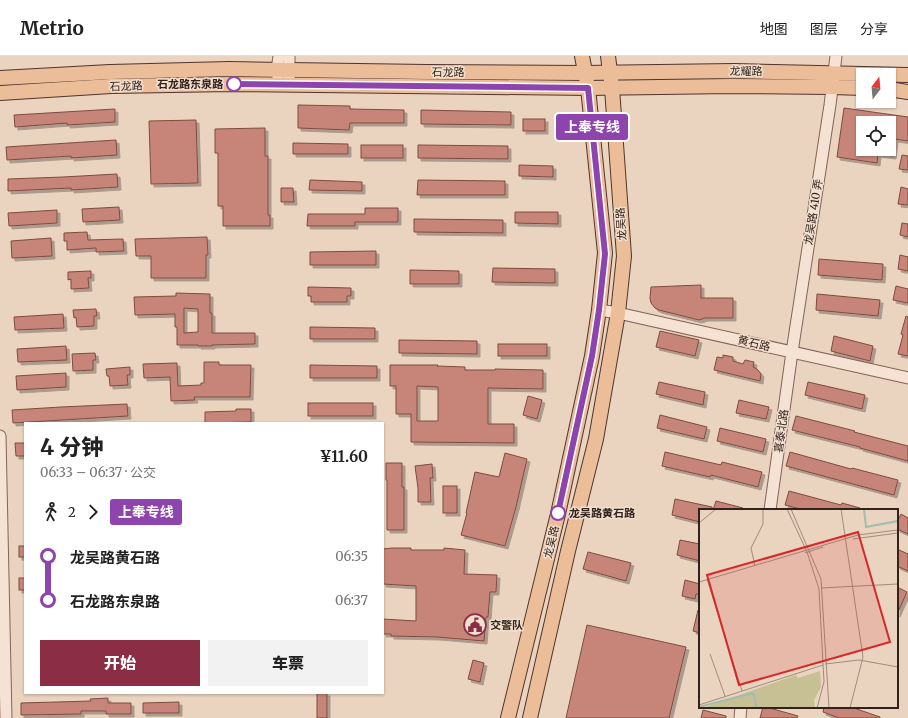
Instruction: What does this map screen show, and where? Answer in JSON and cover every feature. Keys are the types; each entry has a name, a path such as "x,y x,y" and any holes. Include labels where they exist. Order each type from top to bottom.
{"main road":[{"name":"龙吴路","path":"508,718 556,521 592,356 599,310 605,254 588,88 582,56"},
{"name":"龙吴路","path":"530,718 568,551 596,438 618,313 624,256 612,88 608,56"},
{"name":"石龙路","path":"0,78 140,71 230,69 284,63 584,73"},
{"name":"龙耀路","path":"584,73 734,71 908,75"},
{"name":"石龙路","path":"0,93 111,86 172,85 588,88"},
{"name":"龙耀路","path":"588,88 732,86 856,88"},
{"path":"896,91 908,92"}],"street":[{"name":"龙吴路 410 弄","path":"792,352 836,56"},
{"path":"284,63 284,85"},
{"name":"黄石路","path":"599,310 908,378"},
{"name":"喜泰北路","path":"770,509 792,352"},
{"path":"0,436 6,718"},
{"path":"740,718 742,708"}],"building":[{"path":"298,105 350,106 350,109 404,110 404,123 350,123 349,130 298,128"},
{"path":"844,108 908,117 908,141 896,139 896,116 856,116 856,156 878,156 877,163 837,157"},
{"path":"115,109 115,122 67,125 67,123 15,127 14,115"},
{"path":"421,110 511,112 511,125 421,124"},
{"path":"523,119 545,119 545,131 523,131"},
{"path":"196,120 198,183 151,184 149,121"},
{"path":"265,128 265,156 268,156 268,215 270,215 270,226 223,226 223,206 218,206 218,153 215,153 215,129"},
{"path":"116,140 117,155 7,160 6,147"},
{"path":"293,143 348,144 348,154 293,154"},
{"path":"361,145 403,145 403,158 361,158"},
{"path":"418,145 508,146 508,159 418,158"},
{"path":"902,155 908,156 908,170 899,169"},
{"path":"519,165 553,166 553,177 519,176"},
{"path":"117,174 118,187 71,190 71,188 8,191 8,179"},
{"path":"310,180 362,182 362,191 309,190"},
{"path":"418,180 505,181 505,195 417,195"},
{"path":"901,187 908,189 908,205 898,204"},
{"path":"281,188 293,188 294,202 281,202"},
{"path":"119,207 120,220 83,222 82,209"},
{"path":"365,208 398,208 398,222 355,222 355,226 307,226 308,214 365,214"},
{"path":"57,210 57,223 9,226 8,213"},
{"path":"515,212 558,212 558,224 515,223"},
{"path":"414,219 503,220 503,233 414,232"},
{"path":"902,223 908,224 908,237 900,235"},
{"path":"87,232 88,240 123,239 124,251 96,252 96,248 67,250 67,241 64,241 64,233"},
{"path":"207,237 208,255 206,255 206,278 151,278 151,256 136,256 135,239"},
{"path":"51,238 52,256 12,258 11,241"},
{"path":"376,251 376,265 310,265 310,252"},
{"path":"900,255 908,257 908,271 898,269"},
{"path":"819,259 883,264 882,280 818,275"},
{"path":"493,268 555,269 555,283 492,282"},
{"path":"410,270 459,271 459,284 410,284"},
{"path":"91,271 91,278 88,278 89,288 71,289 71,279 68,280 68,272"},
{"path":"701,285 701,298 733,298 733,318 705,318 699,320 659,310 651,303 651,287"},
{"path":"896,286 908,289 908,303 893,300"},
{"path":"308,287 351,288 351,296 347,296 347,302 311,302 311,296 308,296"},
{"path":"176,293 210,294 212,333 255,333 255,344 212,346 177,345 175,314 135,315 134,297 176,296","holes":["184,308 198,309 198,332 184,333"]},
{"path":"817,294 880,300 878,316 816,310"},
{"path":"96,309 97,316 94,316 94,326 77,327 76,317 74,318 73,310"},
{"path":"63,314 64,328 15,330 14,317"},
{"path":"906,316 908,317 908,356 898,354"},
{"path":"310,327 375,328 375,339 310,339"},
{"path":"660,331 699,340 695,356 656,347"},
{"path":"834,336 873,346 870,361 831,351"},
{"path":"399,340 477,341 477,354 399,353"},
{"path":"498,344 547,344 547,356 498,356"},
{"path":"66,346 67,360 18,362 17,349"},
{"path":"95,353 96,360 93,360 93,370 73,371 72,354"},
{"path":"723,355 733,357 733,361 743,364 745,360 754,362 753,367 761,374 760,381 714,370 717,357 723,358"},
{"path":"204,362 219,362 219,365 251,365 250,397 194,397 195,400 171,401 170,377 144,378 143,364 177,363 178,386 201,385 201,383 204,383"},
{"path":"310,365 377,366 377,378 310,378"},
{"path":"390,365 438,365 437,366 465,367 465,370 543,370 543,389 488,388 488,424 514,424 514,443 411,442 411,414 396,414 396,386 390,386","holes":["417,386 438,387 438,421 417,421"]},
{"path":"130,367 130,375 127,375 128,385 110,386 109,376 107,376 106,369"},
{"path":"66,373 66,387 17,390 16,376"},
{"path":"659,382 705,392 703,405 656,394"},
{"path":"808,382 865,395 862,409 805,395"},
{"path":"528,396 542,400 537,419 523,415"},
{"path":"739,400 769,407 766,419 736,413"},
{"path":"308,403 373,403 373,416 308,416"},
{"path":"127,404 128,416 13,423 12,410"},
{"path":"236,409 251,409 251,422 205,422 205,412 236,411"},
{"path":"660,415 707,427 704,439 657,428"},
{"path":"796,416 908,446 908,461 792,430"},
{"path":"720,428 766,439 763,452 717,441"},
{"path":"15,443 24,443 24,456 16,456"},
{"path":"665,452 721,465 722,462 762,472 758,487 711,475 710,477 662,466"},
{"path":"790,452 898,480 894,495 786,466"},
{"path":"505,453 527,459 505,546 461,535 475,472 499,477"},
{"path":"386,463 402,463 402,487 404,487 404,530 387,530"},
{"path":"432,464 433,478 430,478 431,502 418,502 415,466"},
{"path":"443,486 457,486 457,513 443,513"},
{"path":"789,491 841,505 842,503 860,508 800,509 785,505"},
{"path":"675,499 712,507 712,509 699,509 699,522 672,515"},
{"path":"716,501 743,508 743,509 713,509"},
{"path":"901,514 908,518 908,534 898,529 898,520"},
{"path":"680,540 699,544 699,561 677,555"},
{"path":"19,546 24,546 24,557 19,557"},
{"path":"411,548 411,550 444,550 444,548 465,550 464,574 497,575 496,592 490,592 484,641 437,637 391,636 391,634 384,634 384,619 416,621 416,586 384,584 384,549"},
{"path":"898,549 908,554 908,571 898,566"},
{"path":"588,552 631,563 626,581 583,569"},
{"path":"19,578 24,578 24,590 19,590"},
{"path":"685,580 699,584 699,594 696,594 695,599 682,596"},
{"path":"898,588 907,592 898,612"},
{"path":"698,610 699,633 693,631"},
{"path":"587,625 686,647 669,718 566,718"},
{"path":"473,660 484,663 480,682 468,679"},
{"path":"317,694 327,694 327,718 317,718"},
{"path":"108,698 108,703 131,703 131,714 106,714 106,711 81,711 81,714 21,715 21,703 91,701 90,699"},
{"path":"179,702 179,713 143,713 143,703"},
{"path":"763,708 770,708 798,716 797,718 760,718"},
{"path":"824,708 854,708 880,718 839,718 823,712"},
{"path":"703,710 726,716 726,718 701,718"}],"bus line":[{"name":"上奉专线","path":"234,84 588,88 605,254 592,356 558,513"}],"place":[{"name":"石龙路东泉路","path":"234,84"},
{"name":"龙吴路黄石路","path":"558,513"},
{"name":"交警队","path":"475,625"}]}
